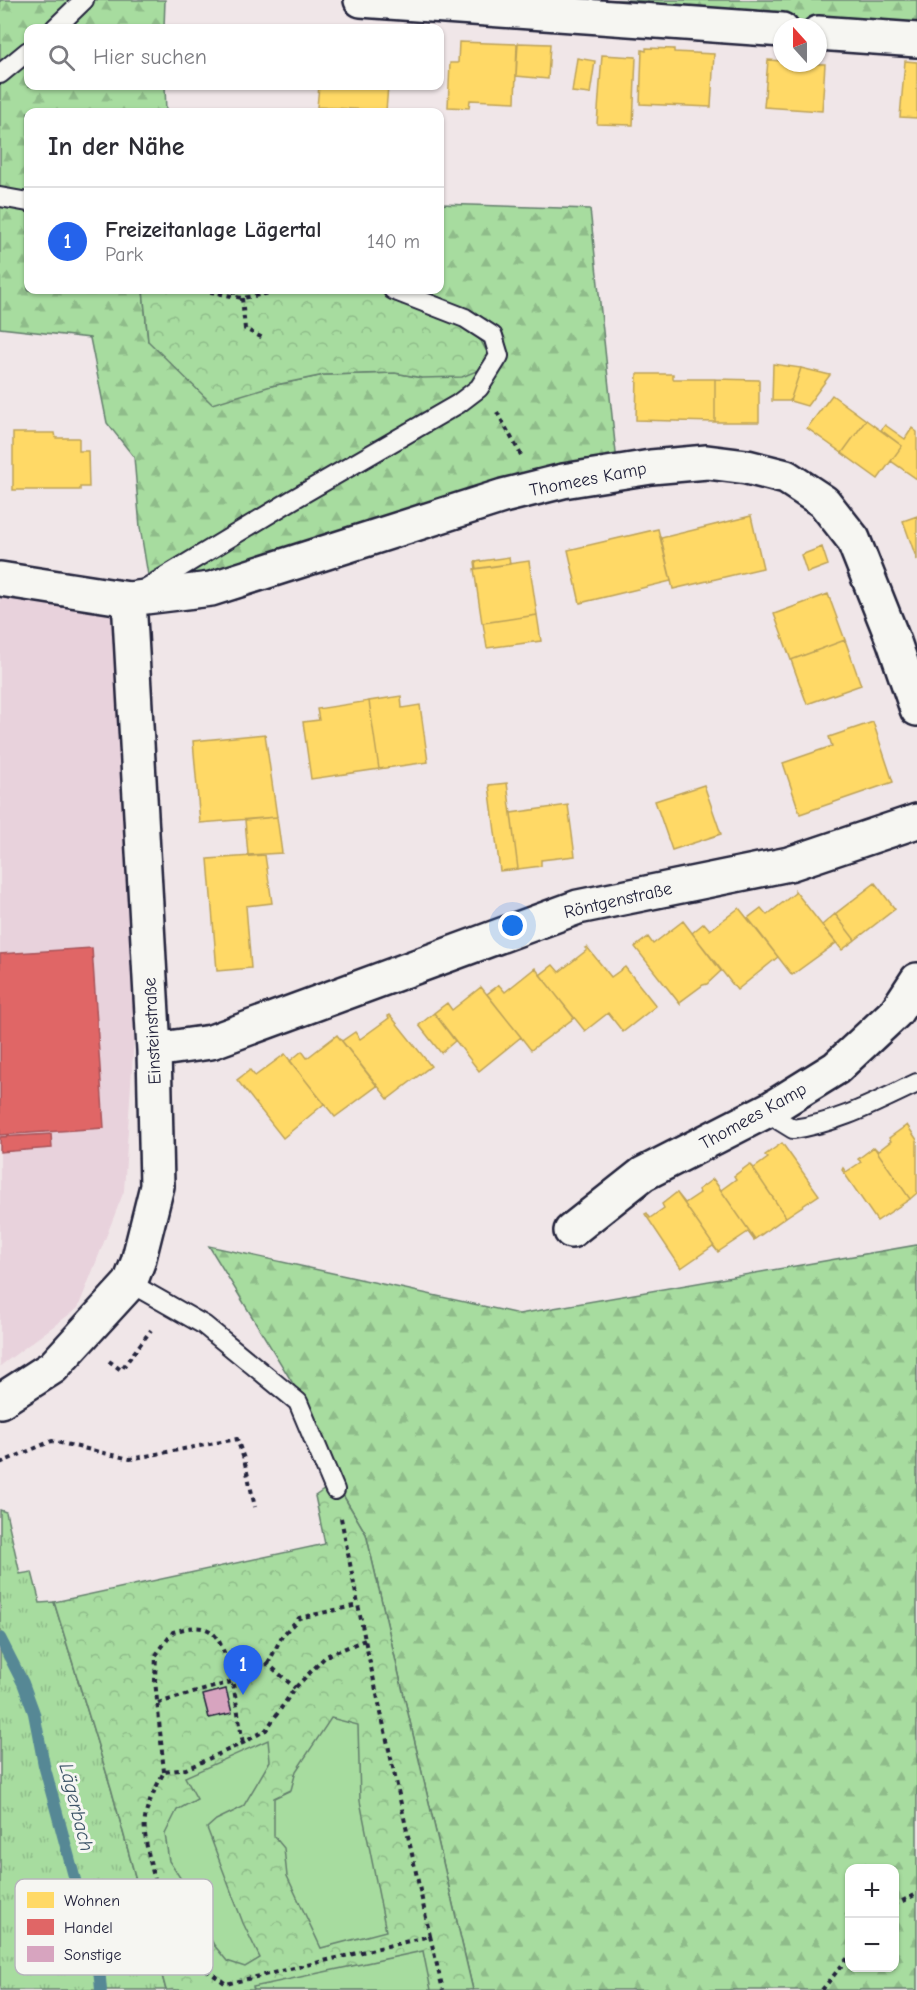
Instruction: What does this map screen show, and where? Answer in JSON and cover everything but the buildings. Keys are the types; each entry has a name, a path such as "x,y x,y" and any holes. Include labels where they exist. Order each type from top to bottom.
{"street":[{"path":"362,0 773,29"},
{"path":"827,34 917,40"},
{"name":"Thomees Kamp","path":"0,579 129,599 212,589 503,496 563,481 651,466 707,462 747,467 786,477 824,502 853,539 905,639 917,710"},
{"name":"Einsteinstraße","path":"0,1401 53,1367 130,1283 138,1262 157,1186 154,1050 129,599"},
{"name":"Röntgenstraße","path":"154,1050 211,1042 578,907 789,864 917,821"},
{"name":"Thomees Kamp","path":"571,1231 643,1174 770,1109 836,1068 896,1012 917,980"}],"lane":[{"path":"59,24 84,0"},
{"path":"0,74 24,54"},
{"path":"0,197 24,201"},
{"path":"129,599 292,500 458,405 479,388 500,356 493,336 465,318 403,294"},
{"path":"770,1109 780,1121 793,1129 819,1126 917,1083"},
{"path":"130,1283 204,1325 298,1402 335,1490"}],"path":[{"path":"220,294 242,298 265,294"},
{"path":"242,298 245,329 265,339"},
{"path":"479,388 502,421 538,487"},
{"path":"106,1359 122,1370 169,1305"},
{"path":"0,1464 52,1441 130,1459 237,1439 255,1507"},
{"path":"335,1490 365,1640 443,1990"},
{"path":"268,1664 282,1636 299,1618 358,1605"},
{"path":"156,1879 149,1858 145,1819 164,1772 155,1680 156,1655 173,1632 194,1627 210,1631 225,1651 243,1743"},
{"path":"164,1772 186,1769 266,1730 295,1688 326,1656 365,1640"},
{"path":"230,1670 268,1664"},
{"path":"268,1664 295,1688"},
{"path":"158,1703 231,1682"},
{"path":"899,1903 917,1894"},
{"path":"226,1984 430,1936"},
{"path":"822,1990 845,1960"},
{"path":"213,1974 226,1984 227,1990"}],"shaded area":[{"path":"0,583 125,603 134,1038 124,1191 78,1308 0,1366"}],"green space":[{"path":"0,0 165,0 164,24 24,24 24,90 165,90 166,108 24,108 24,294 143,294 148,341 271,386 324,375 395,373 422,378 461,321 387,294 444,294 444,204 590,209 618,472 151,593 140,527 134,457 107,423 90,338 0,328"},
{"path":"435,0 917,0 917,35 827,28 827,18 773,18 773,25"},
{"path":"143,294 387,294 461,321 481,341 489,356 479,370 462,377 422,378 395,373 324,375 271,386 212,404 148,341"},
{"path":"917,1245 917,1990 473,1990 366,1534 340,1490 303,1400 209,1246 519,1314"},
{"path":"328,1487 340,1490 366,1534 473,1990 166,1990 162,1975 213,1975 213,1879 136,1879 111,1788 54,1602 325,1544 315,1496"},
{"path":"0,1510 6,1512 20,1574 32,1572 40,1603 54,1602 111,1788 136,1879 15,1879 15,1975 162,1975 166,1990 0,1990"},
{"path":"331,1718 358,1725 360,1801 386,1931 321,1948 287,1876 284,1848 274,1836 274,1798 291,1790 296,1771"},
{"path":"268,1740 270,1761 243,1807 216,1820 207,1828 243,1923 260,1958 245,1967 227,1961 213,1943 213,1879 181,1879 169,1861 165,1834 177,1810 197,1799 185,1777"},
{"path":"423,1951 431,1990 254,1990 253,1987"}],"waterway":[{"name":"Lägerbach","path":"0,1638 23,1683 34,1713 44,1765 75,1879"},
{"name":"Lägerbach","path":"100,1975 101,1990"}],"place":[{"name":"Freizeitanlage Lägertal","path":"243,1695"}]}
